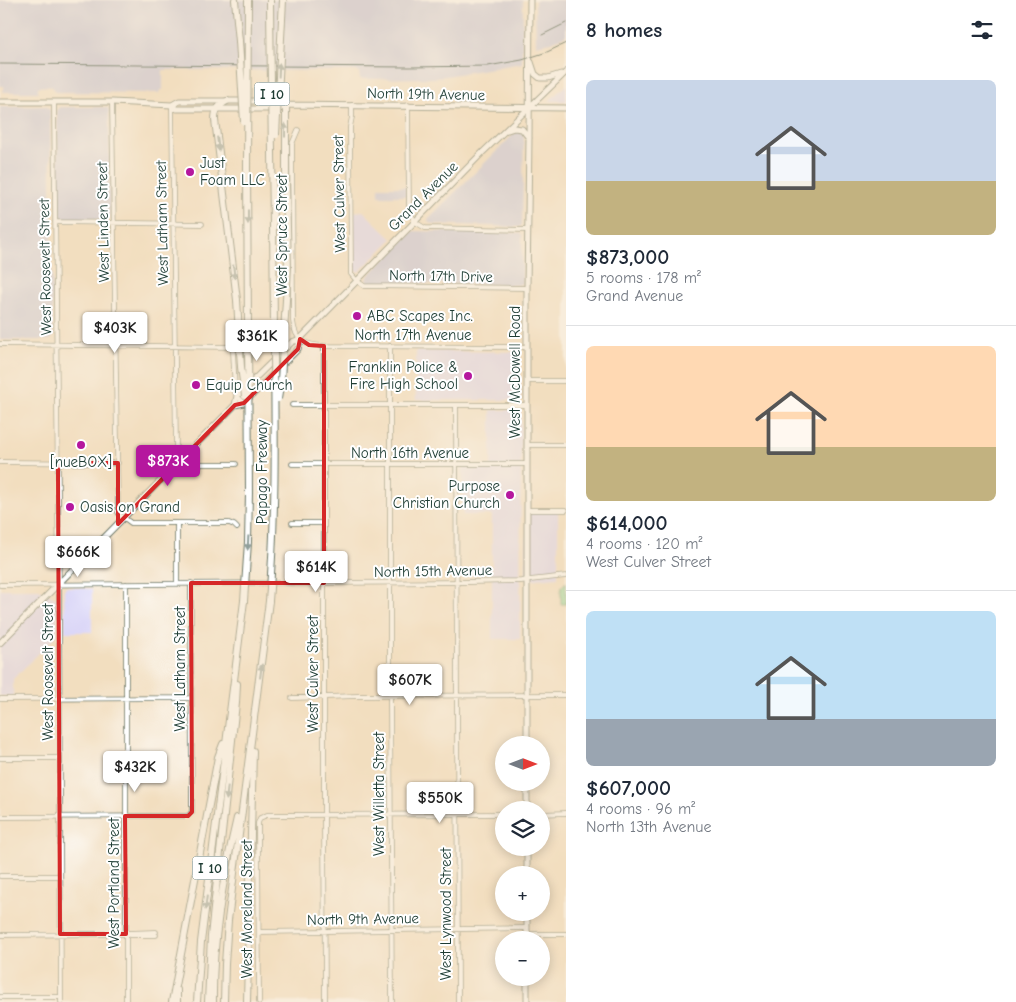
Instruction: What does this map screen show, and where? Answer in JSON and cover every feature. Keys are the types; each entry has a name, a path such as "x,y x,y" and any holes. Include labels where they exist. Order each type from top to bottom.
{"highway":[{"path":"235,0 247,168"},
{"name":"Papago Freeway","path":"197,1002 201,942 240,640 249,518 248,0"},
{"name":"Papago Freeway","path":"224,1002 225,948 269,601 274,517 275,417 270,0"},
{"path":"273,189 283,0"},
{"path":"226,101 219,105 216,110 215,120 237,300 241,368 248,424"},
{"path":"275,417 281,380 288,268 286,105"},
{"path":"208,1002 211,936 236,703 240,640"},
{"path":"247,1000 254,719"},
{"path":"172,1002 218,757 227,734"},
{"path":"213,1002 215,944 223,885 245,785"},
{"path":"177,1002 178,969"}],"main road":[{"name":"West McDowell Road","path":"527,736 527,288 530,0"},
{"path":"530,58 535,74 540,78 548,78 565,73"},
{"name":"Grand Avenue","path":"237,396 292,342 300,339 505,131 565,73"},
{"name":"North 19th Avenue","path":"0,102 172,104 179,101 226,101 280,102 286,105 566,108"},
{"name":"North 19th Avenue","path":"172,104 178,109 216,110 280,109 286,105"},
{"path":"505,131 520,128 524,130 529,138"},
{"name":"Grand Avenue","path":"244,403 298,349 300,339"},
{"path":"236,405 237,396"},
{"path":"0,643 181,459 236,405 244,403"},
{"path":"527,921 527,931"},
{"path":"527,986 527,1002"}],"street":[{"name":"West Roosevelt Street","path":"54,102 61,1002"},
{"name":"West Linden Street","path":"112,102 118,512 124,518"},
{"name":"West Latham Street","path":"172,104 176,451 181,459"},
{"name":"West Culver Street","path":"352,105 350,127 352,274 357,281"},
{"path":"408,105 409,210 415,222 425,228 528,230"},
{"name":"West Spruce Street","path":"298,130 292,144 293,312 294,328 300,339"},
{"path":"55,222 202,224"},
{"name":"North 17th Drive","path":"357,281 364,286 527,288"},
{"name":"North 17th Avenue","path":"300,339 309,345 324,346 527,347"},
{"path":"0,344 232,347 235,392 244,403"},
{"name":"West Culver Street","path":"324,346 325,1002"},
{"name":"West Willetta Street","path":"390,346 392,1002"},
{"path":"527,381 566,381"},
{"path":"292,405 527,406"},
{"name":"West Lynwood Street","path":"456,406 458,1002"},
{"path":"527,445 566,445"},
{"path":"181,459 188,464 236,464"},
{"path":"0,462 118,463"},
{"name":"North 16th Avenue","path":"292,464 527,464"},
{"path":"527,510 566,510"},
{"path":"124,518 131,523 229,523 237,528"},
{"path":"177,523 177,583"},
{"path":"292,523 324,523"},
{"name":"North 15th Avenue","path":"0,585 457,582 526,580 566,576"},
{"name":"West Latham Street","path":"125,816 188,816 192,812 191,583"},
{"name":"West Portland Street","path":"126,584 126,1002"},
{"path":"292,698 566,695"},
{"path":"0,699 191,698"},
{"path":"0,758 59,758"},
{"path":"550,814 566,813"},
{"path":"324,815 495,814"},
{"name":"West Moreland Street","path":"259,1002 259,819 267,815 324,815"},
{"path":"0,817 125,816"},
{"path":"0,876 60,876"},
{"name":"North 9th Avenue","path":"259,932 527,931"},
{"path":"0,935 126,934 132,932 156,934"},
{"name":"North 9th Avenue","path":"550,933 566,934"},
{"path":"0,997 61,997"}],"highlighted area":[{"path":"300,339 309,345 324,346 324,583 191,583 192,812 188,816 125,816 126,934 60,934 58,463 118,463 118,524 235,405 244,403 298,349"}],"shaded area":[{"path":"0,0 523,0 522,63 434,78 360,79 359,71 163,70 163,90 160,90 159,93 56,92 51,86 38,87 38,92 2,92 4,86 0,86"},
{"path":"535,0 566,0 566,35 552,42 536,45"},
{"path":"566,85 566,101 550,101 550,100"},
{"path":"46,106 50,110 53,337 50,340 0,340 0,107"},
{"path":"60,107 108,108 110,218 108,220 59,218 57,109"},
{"path":"517,131 522,132 524,136 522,225 519,227 429,223 428,219"},
{"path":"379,187 406,187 406,196 379,196"},
{"path":"363,211 392,239 358,272 355,270 354,212"},
{"path":"413,231 520,233 522,235 522,283 518,285 367,283 367,277"},
{"name":"Franklin Police & Fire High School","path":"416,351 519,352 521,354 521,399 416,400"},
{"path":"491,410 520,410 521,412 520,639 492,639 492,515 463,515 463,467 491,467"},
{"path":"527,510 558,510 558,577 526,580"},
{"path":"66,587 92,589 92,632 65,632 64,590"},
{"path":"0,589 39,589 57,599 57,635 13,679 13,696 0,696"}],"green space":[{"path":"566,582 566,604 561,604 561,587"}],"railway":[{"path":"542,35 566,23"},
{"path":"0,64 488,66 522,60 547,52 566,43"}],"place":[{"name":"Just Foam LLC","path":"190,172"},
{"name":"ABC Scapes Inc.","path":"357,316"},
{"name":"Franklin Police & Fire High School","path":"468,376"},
{"name":"Equip Church","path":"196,385"},
{"name":"[nueBOX]","path":"81,445"},
{"name":"Purpose Christian Church","path":"510,495"},
{"name":"Oasis on Grand","path":"70,507"}]}
